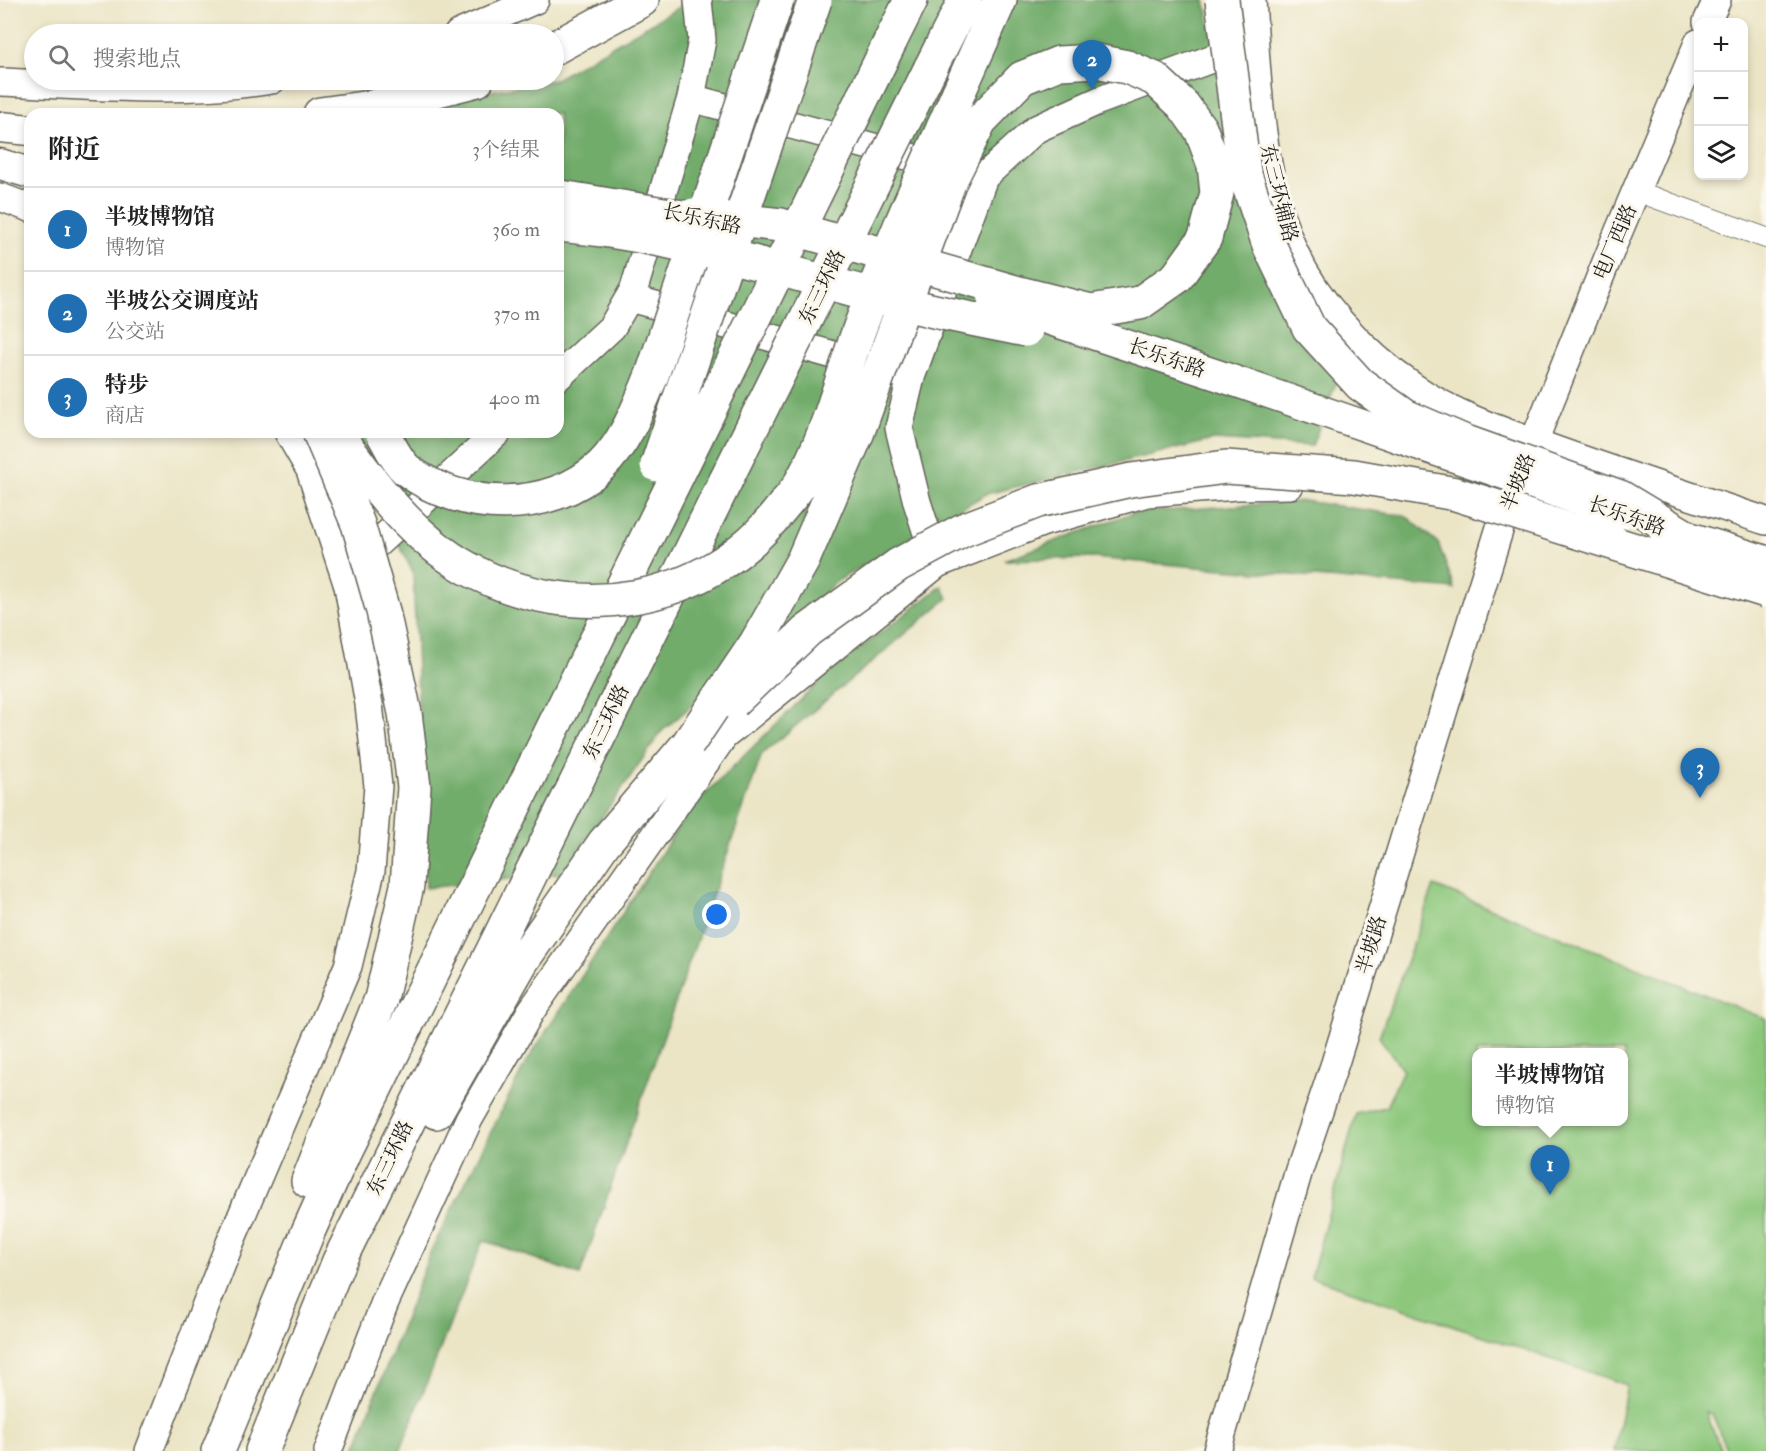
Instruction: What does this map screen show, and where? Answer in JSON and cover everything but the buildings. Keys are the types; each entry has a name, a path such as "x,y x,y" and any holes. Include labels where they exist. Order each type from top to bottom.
{"highway":[{"path":"564,43 642,0"},
{"path":"386,438 405,469 472,500 515,502 562,492 601,465 629,428 652,375 777,0"},
{"path":"670,466 815,0"},
{"path":"218,1451 308,1232 456,923 469,864 670,466 911,0"},
{"name":"东三环路","path":"262,1451 339,1261 965,0"},
{"path":"342,438 379,488 422,536 466,567 513,590 559,600 599,601 644,597 704,576 738,554 770,523 801,483 829,421 881,270 1000,0"},
{"path":"1222,0 1244,172 1269,245 1309,328 1360,384 1406,416 1463,441 1620,497 1685,536"},
{"path":"688,744 756,643 803,560 856,434 918,268 922,257 926,246 929,236 949,183 980,121 1022,78 1059,63 1096,61 1127,67 1155,79 1183,105 1201,130 1214,165 1217,193 1205,238 1177,277 1140,303 1091,311 1019,293 928,267 917,264 782,225 693,215"},
{"path":"364,108 438,90"},
{"path":"564,226 606,229 688,247 796,273 915,307 1026,330"},
{"path":"197,1451 381,999 407,886 414,787 405,713 383,611 358,524 322,438"},
{"path":"339,1261 393,1188 522,961 604,843 688,744 807,631 898,565 963,530 1038,501 1131,480 1226,467 1354,476 1456,494 1766,591"}],"main road":[{"path":"481,24 535,0"},
{"path":"564,371 612,327 630,298 691,98 702,40 698,0"},
{"name":"东三环辅路","path":"1252,0 1260,111 1279,208 1299,260 1344,326 1415,388 1470,418 1533,442 1766,521"},
{"path":"1709,18 1717,0"},
{"path":"937,564 917,502 899,428 911,377 984,177 1036,129 1098,101 1254,43"},
{"name":"电厂西路","path":"1533,442 1694,53"},
{"path":"0,82 24,83"},
{"path":"691,98 984,177"},
{"path":"13,132 24,144"},
{"path":"0,164 24,171"},
{"name":"长乐东路","path":"564,196 693,215 772,235 1041,316 1685,536 1766,561"},
{"path":"0,197 24,206"},
{"name":"长乐东路","path":"564,214 652,229 766,254 1026,330 1766,580"},
{"path":"630,298 911,377"},
{"path":"149,1451 230,1243 348,966 371,871 378,786 369,704 348,586 310,470 291,438"},
{"path":"339,560 367,553 492,438"},
{"name":"半坡路","path":"1217,1451 1299,1170 1335,1063 1502,521 1533,442"},
{"path":"328,1451 385,1302 469,1119 531,1011 724,736 937,564 1044,522 1147,494 1218,487 1286,485 1370,489 1442,503 1766,607"}],"street":[{"path":"1636,191 1766,238"}],"green space":[{"path":"691,0 1205,0 1259,260 1338,378 1312,446 1213,440 986,494 839,580 662,731 563,873 426,888 413,573 348,438 564,438 564,108 397,108 498,90 564,90 564,74"},
{"path":"1305,501 1406,516 1438,543 1455,589 1093,558 1004,560 1132,513"},
{"path":"942,586 948,598 762,754 580,1275 483,1240 400,1451 354,1451 430,1253 525,1064 690,809 828,673"},
{"path":"1434,886 1766,1019 1766,1451 1727,1451 1712,1414 1706,1412 1721,1451 1614,1451 1627,1385 1311,1277 1356,1114 1386,1107 1403,1070 1379,1037"}],"place":[{"name":"半坡公交调度站","path":"1092,90"},
{"name":"特步","path":"1700,798"},
{"name":"半坡博物馆","path":"1550,1195"}]}
